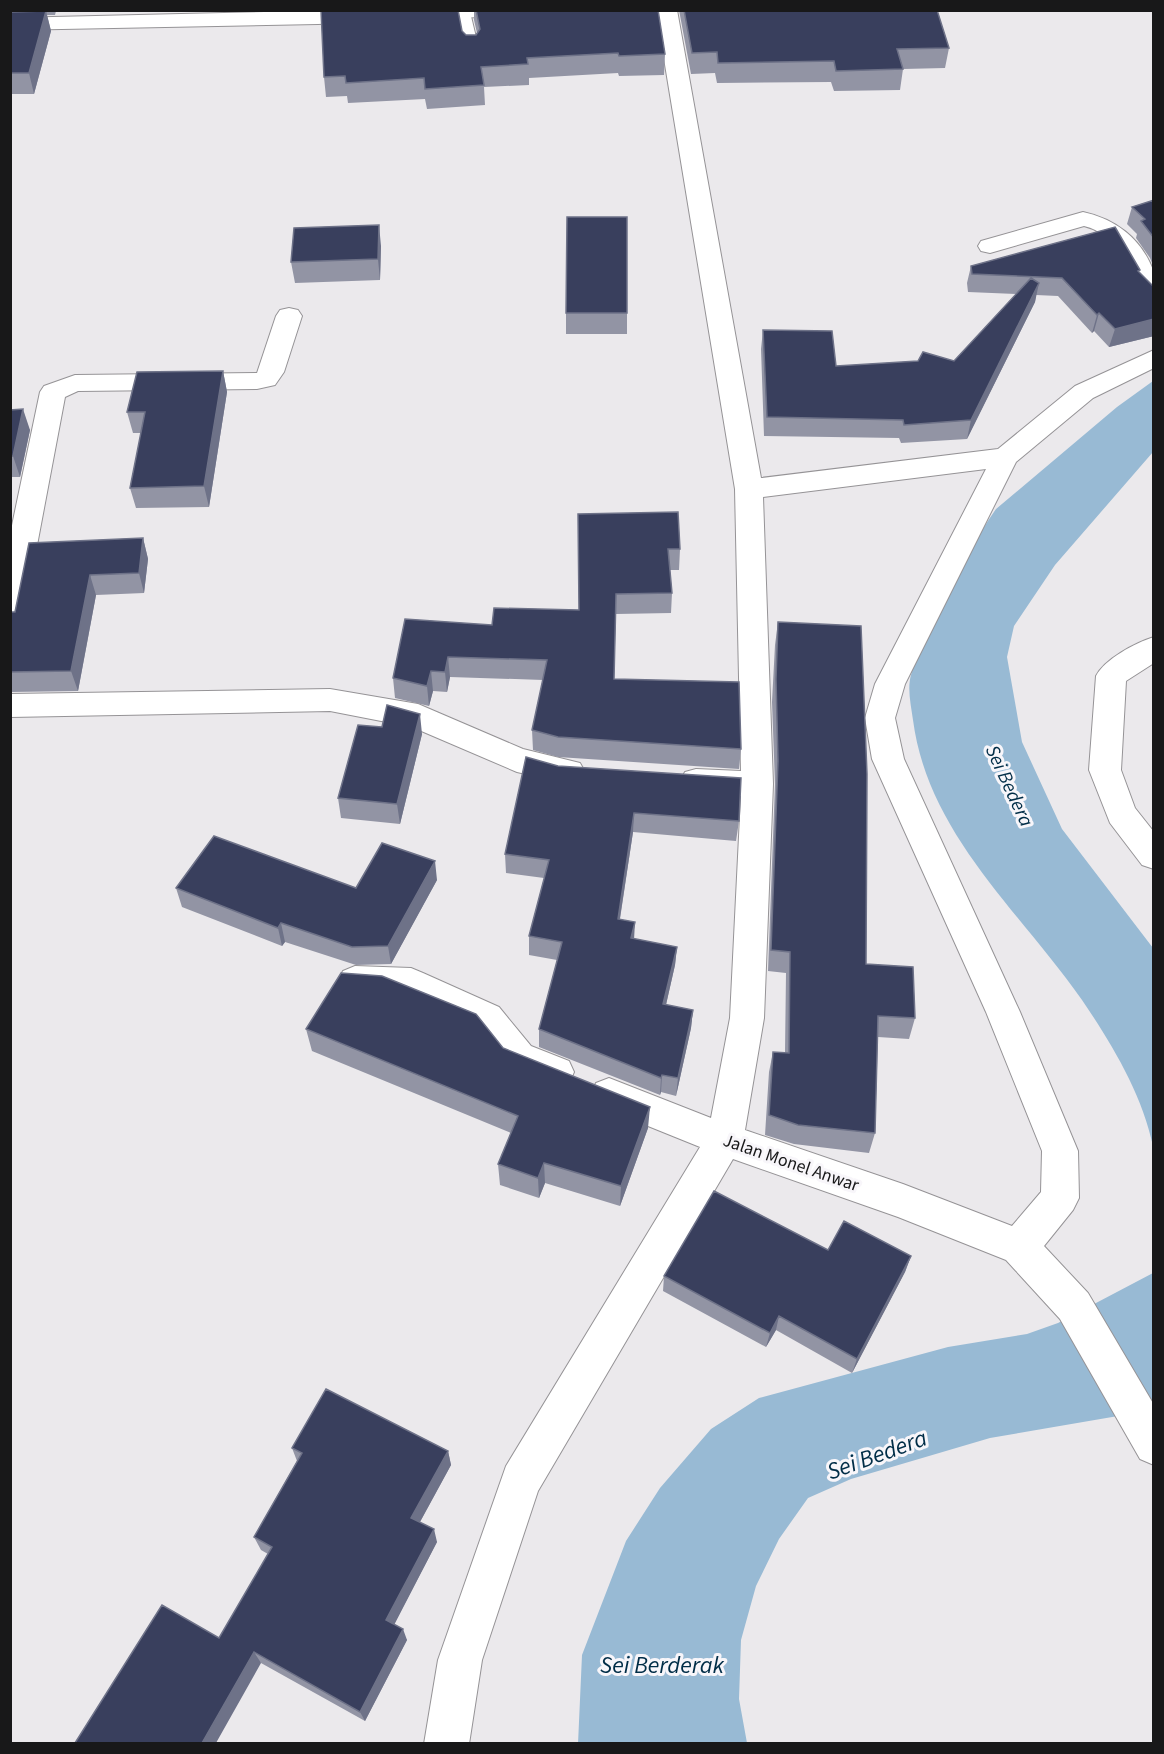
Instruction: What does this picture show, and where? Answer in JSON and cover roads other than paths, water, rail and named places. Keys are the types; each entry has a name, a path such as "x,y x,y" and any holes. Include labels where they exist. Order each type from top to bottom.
{"street":[{"path":"13,19 503,10"},
{"path":"446,1743 460,1660 521,1481 725,1140 747,1018 757,784 749,489 666,10"},
{"path":"990,246 1083,219 1099,220 1117,231 1154,296"},
{"path":"10,609 53,392 75,382 266,379 271,372 289,316"},
{"path":"1020,1247 1060,1198 1060,1151 1003,1012 888,759 880,718 890,684 1005,457 1084,392 1154,358"},
{"path":"749,489 1005,457"},
{"path":"1111,676 1154,648"},
{"path":"1111,676 1154,678"},
{"path":"1111,676 1105,770 1121,814 1154,856"},
{"path":"10,706 330,700 418,716 517,760 558,771 600,775"},
{"path":"667,779 757,784"},
{"name":"Jalan Monel Anwar","path":"353,981 411,983 487,1018 518,1057 725,1140 903,1201 1020,1247 1074,1306 1154,1445"}],"lane":[{"path":"463,12 472,50"}],"water":[{"name":"Sei Bedera","path":"1153,381 1153,452 1055,565 1014,626 1007,657 1022,742 1062,829 1153,948 1153,1146 1134,1089 1104,1034 1082,1000 956,835 937,799 922,761 913,720 909,686 924,641 967,558 996,509 1117,407"},
{"name":"Sei Berderak","path":"1153,1273 1153,1410 990,1438 851,1479 808,1498 779,1539 756,1586 741,1640 739,1699 747,1743 578,1744 582,1655 626,1541 660,1488 711,1429 759,1398 948,1347 1027,1334 1058,1323"}]}
